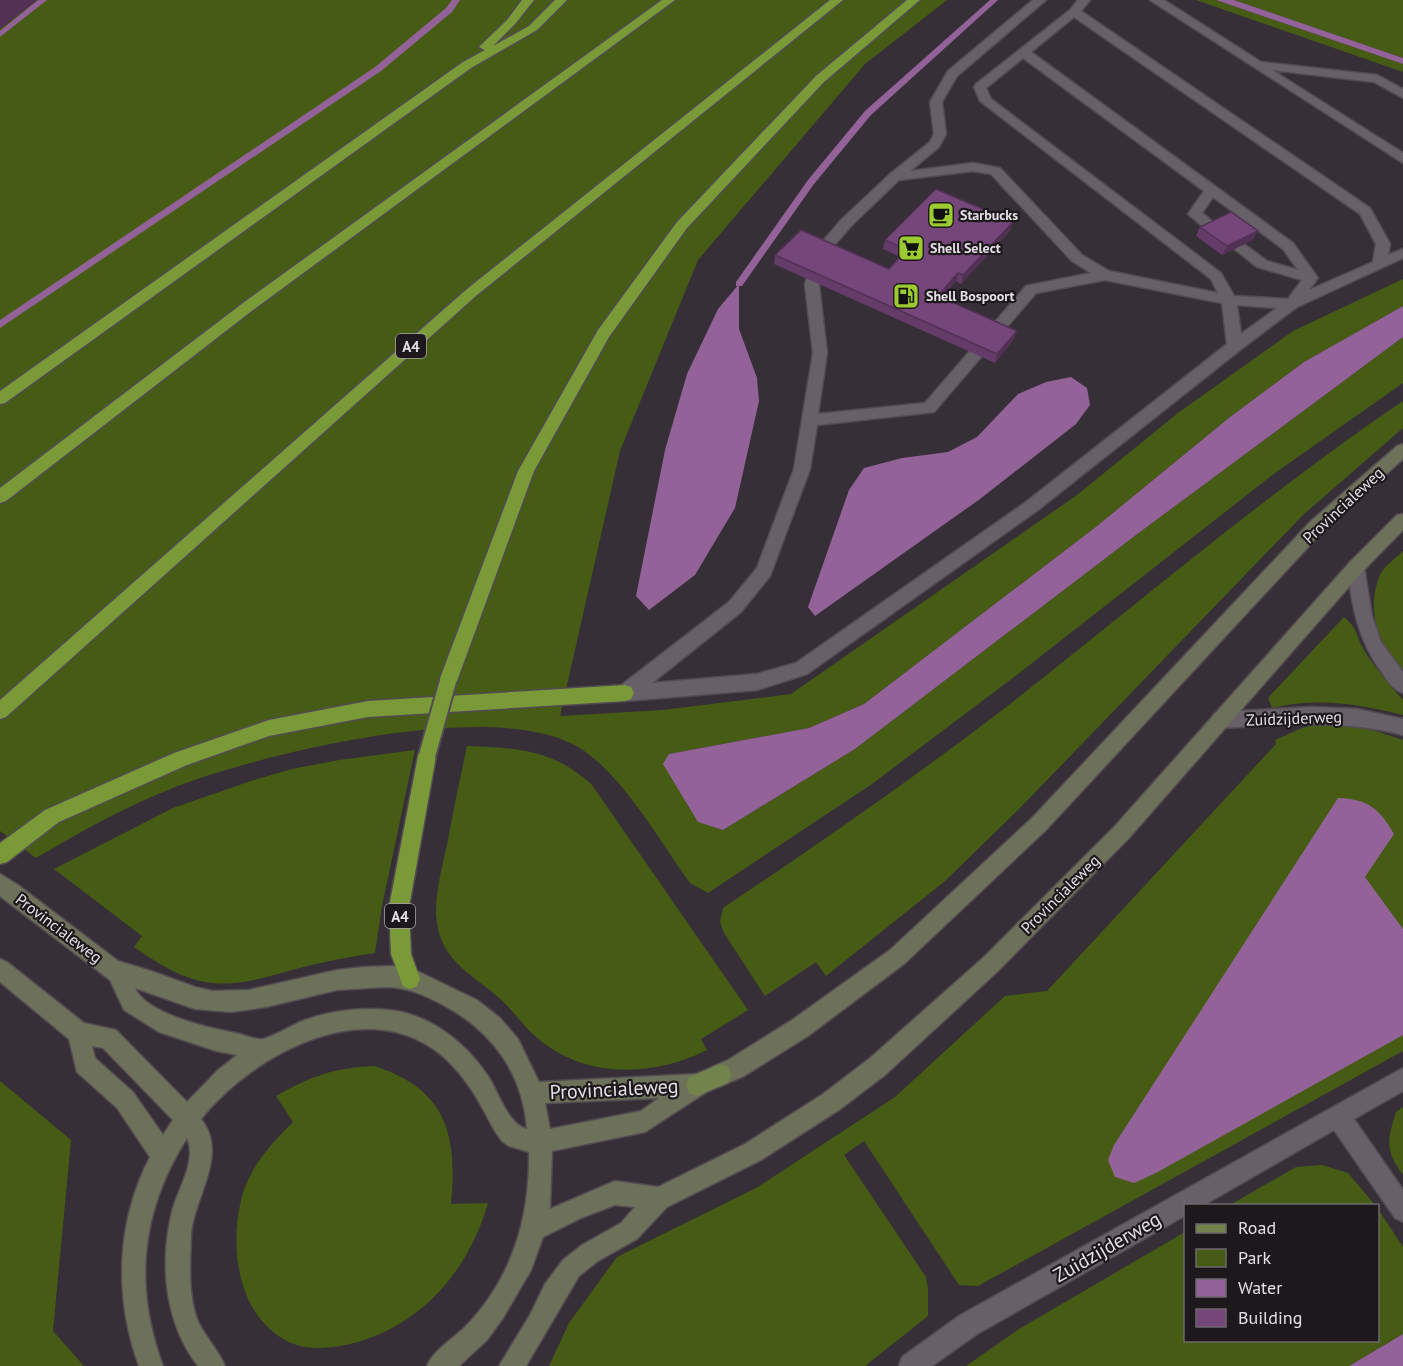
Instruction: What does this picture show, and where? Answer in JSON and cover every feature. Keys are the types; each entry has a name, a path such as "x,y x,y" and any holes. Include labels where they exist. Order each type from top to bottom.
{"highway":[{"path":"467,65 511,22 528,0"},
{"path":"0,399 467,65 533,28 561,0"},
{"path":"0,497 82,431 341,238 669,0"},
{"name":"A4","path":"0,711 472,292 837,0"},
{"name":"A4","path":"410,979 401,954 399,907 427,756 448,681 526,471 603,334 682,225 820,79 914,0"},
{"path":"0,855 52,816 181,759 269,728 368,709 625,693"}],"main road":[{"name":"Provincialeweg","path":"540,1142 645,1121 697,1085 736,1068 800,1028 897,957 1039,824 1317,526 1403,450"},
{"name":"Provincialeweg","path":"510,1366 539,1324 554,1293 571,1268 590,1253 629,1231 658,1199 753,1152 831,1102 877,1067 991,964 1122,832 1356,567 1403,520"},
{"name":"Provincialeweg","path":"0,884 118,973 153,982 195,999 223,1002 252,1001 336,980 375,977 410,979"},
{"path":"0,969 80,1033 108,1038 175,1105 197,1132 201,1144 200,1158 197,1175 185,1206 179,1235 179,1294 186,1323 200,1349 213,1366"},
{"name":"Provincialeweg","path":"118,973 131,1003 159,1021 216,1040 264,1050"},
{"path":"410,979 451,997 483,1015 512,1047 524,1070 532,1093 540,1142 540,1192 532,1230 521,1264 503,1299 480,1330 439,1366"},
{"path":"151,1366 139,1335 133,1292 136,1241 148,1192 162,1157 187,1120 219,1085 264,1050 304,1029 341,1021 374,1019 411,1024 439,1038 461,1057 482,1085 501,1122 513,1135 524,1140 540,1142"},
{"path":"80,1033 85,1064 124,1100 153,1139 162,1157"},
{"name":"Provincialeweg","path":"532,1093 697,1085"},
{"path":"532,1230 574,1209 615,1193 658,1199"}],"street":[{"path":"625,693 735,607 764,572 802,469 820,353 812,285 818,255 846,223 895,177 935,144 940,134 936,102 952,74 1040,0"},
{"path":"1084,0 1074,12 980,87 986,101 1216,276 1229,300 1235,346"},
{"path":"1156,0 1403,159"},
{"path":"1074,12 1365,211 1383,244 1380,264"},
{"path":"1024,53 1288,246 1311,278"},
{"path":"1257,64 1377,79 1403,94"},
{"path":"895,177 973,167 995,171 1077,258 1105,275 1229,300 1292,304"},
{"path":"1211,189 1195,214 1213,228"},
{"path":"1239,247 1262,264 1311,278"},
{"path":"625,693 757,682 801,669 1032,506 1235,346 1292,304 1403,253"},
{"path":"810,420 928,408 1031,289 1105,275"},
{"path":"1292,304 1311,278"},
{"path":"1356,567 1358,593 1367,629 1378,657 1403,685"},
{"name":"Zuidzijderweg","path":"1220,720 1333,714 1367,717 1403,727"},
{"name":"Zuidzijderweg","path":"911,1366 968,1325 1403,1079"},
{"path":"1338,1116 1403,1210"}],"green space":[{"path":"37,0 947,0 865,64 698,260 620,451 560,716 663,710 791,694 1077,495 1178,413 1293,331 1403,279 1403,306 1304,362 1230,417 1097,526 864,704 809,728 669,754 723,830 855,749 1136,535 1403,337 1403,383 1275,473 1018,674 872,784 708,893 690,883 639,809 610,773 594,759 578,747 541,733 493,727 438,729 380,735 321,746 217,773 141,801 36,858 0,831 0,29"},
{"path":"1196,0 1216,0 1403,64 1403,72"},
{"path":"1234,0 1403,0 1403,58"},
{"path":"1403,401 1403,428 1303,515 1021,807 945,881 826,976 816,962 765,996 724,933 720,922 723,908 967,737 1249,513"},
{"path":"1403,551 1403,671 1381,638 1374,614 1374,601 1382,572"},
{"path":"1344,617 1355,629 1361,645 1373,663 1403,700 1403,715 1322,702 1272,708 1268,698"},
{"path":"1317,724 1357,725 1403,740 1403,1051 978,1286 959,1285 864,1141 844,1155 926,1277 928,1289 928,1316 865,1366 549,1366 569,1323 617,1257 758,1187 895,1097 1005,996 1047,991 1276,744 1275,740"},
{"path":"467,746 519,750 549,757 578,773 592,785 748,1010 701,1039 707,1050 663,1066 640,1069 594,1066 572,1059 552,1049 533,1034 503,1001 456,962 442,942 436,913 441,870"},
{"path":"415,750 382,906 375,953 327,961 251,981 221,984 205,982 175,972 134,947 142,936 54,869 173,808 251,781 292,769 339,760"},
{"path":"374,1066 417,1087 432,1101 442,1117 449,1136 452,1156 451,1204 488,1203 469,1251 439,1291 421,1308 401,1323 379,1335 354,1343 322,1348 298,1346 272,1331 258,1315 247,1296 240,1275 237,1230 245,1187 260,1160 293,1122 276,1096 323,1074"},
{"path":"0,1081 71,1140 53,1331 84,1366 0,1366"},
{"path":"1403,1107 1403,1175 1393,1159 1389,1145 1396,1112"},
{"path":"1322,1165 1348,1173 1374,1204 1232,1204 1296,1167"},
{"path":"1379,1211 1403,1247 1403,1334 1349,1366 966,1366 1019,1329 1184,1233 1184,1342 1379,1342"}],"water":[{"path":"1216,0 1234,0 1403,58 1403,64"},
{"path":"739,284 739,329 757,378 759,401 735,508 695,575 649,610 636,596 665,450 687,374 718,309"},
{"path":"1403,306 1403,337 1136,535 855,749 723,830 698,822 663,764 669,754 809,728 864,704 1097,526 1230,417 1304,362"},
{"path":"1071,377 1087,388 1090,405 1076,424 980,499 815,616 808,607 849,490 864,468 902,458 948,452 977,437 1018,394 1046,382"},
{"path":"1338,798 1357,800 1372,807 1378,811 1394,834 1365,877 1403,929 1403,1035 1156,1173 1134,1183 1115,1177 1108,1160 1114,1145"},
{"path":"1403,1334 1403,1366 1349,1366"}],"building":[{"path":"936,189 1013,222 963,275 958,273 938,296 1017,331 997,354 775,255 801,230 889,269 906,250 885,240"},
{"path":"1231,212 1258,231 1227,246 1200,227"}],"waterway":[{"path":"0,35 43,0"},
{"path":"0,325 378,69 449,10 456,0"},
{"path":"739,284 811,182 868,113 994,0"}],"place":[{"name":"Starbucks","path":"941,215"},
{"name":"Shell Select","path":"911,248"},
{"name":"Shell Bospoort","path":"906,296"}]}
